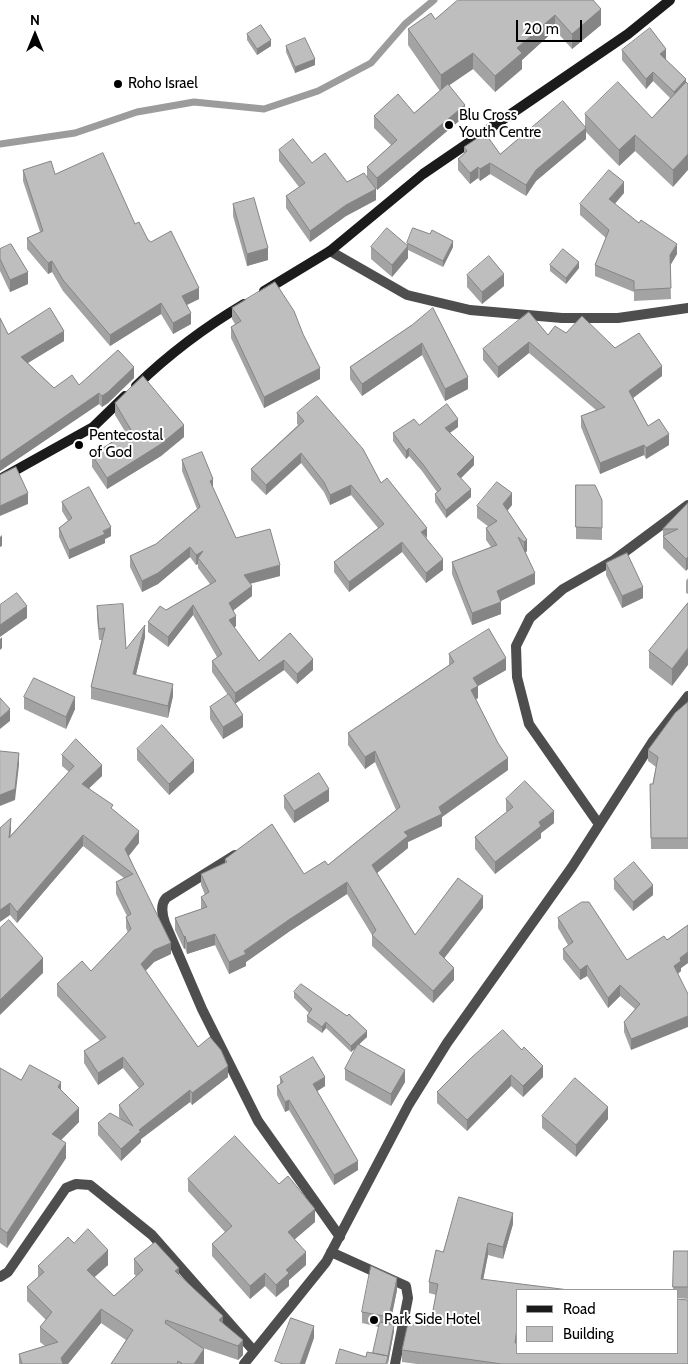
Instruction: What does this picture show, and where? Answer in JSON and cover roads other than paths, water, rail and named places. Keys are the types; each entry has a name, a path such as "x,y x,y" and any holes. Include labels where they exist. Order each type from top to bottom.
{"street":[{"path":"0,479 93,427 151,371 216,321 330,251 423,174 628,34 670,0"},
{"path":"330,251 407,295 470,310 552,317 608,318 688,308"},
{"path":"598,823 529,724 517,676 516,646 530,618 563,589 614,560 688,505"},
{"path":"244,1364 318,1274 409,1104 447,1043 572,867 598,823 653,741 688,696"},
{"path":"241,851 166,898 163,902 162,911 165,923 202,1009 258,1121 340,1236"},
{"path":"0,1276 8,1272 66,1188 76,1184 90,1185 152,1235 254,1351"},
{"path":"331,1252 406,1286 408,1298 395,1364"}],"waterway":[{"path":"0,144 75,133 137,112 194,102 264,109 318,91 371,63 405,24 434,0"}],"place":[{"name":"Roho Israel","path":"118,84"},
{"name":"Blu Cross Youth Centre","path":"449,125"},
{"name":"Pentecostal of God","path":"79,445"},
{"name":"Park Side Hotel","path":"374,1320"}]}
